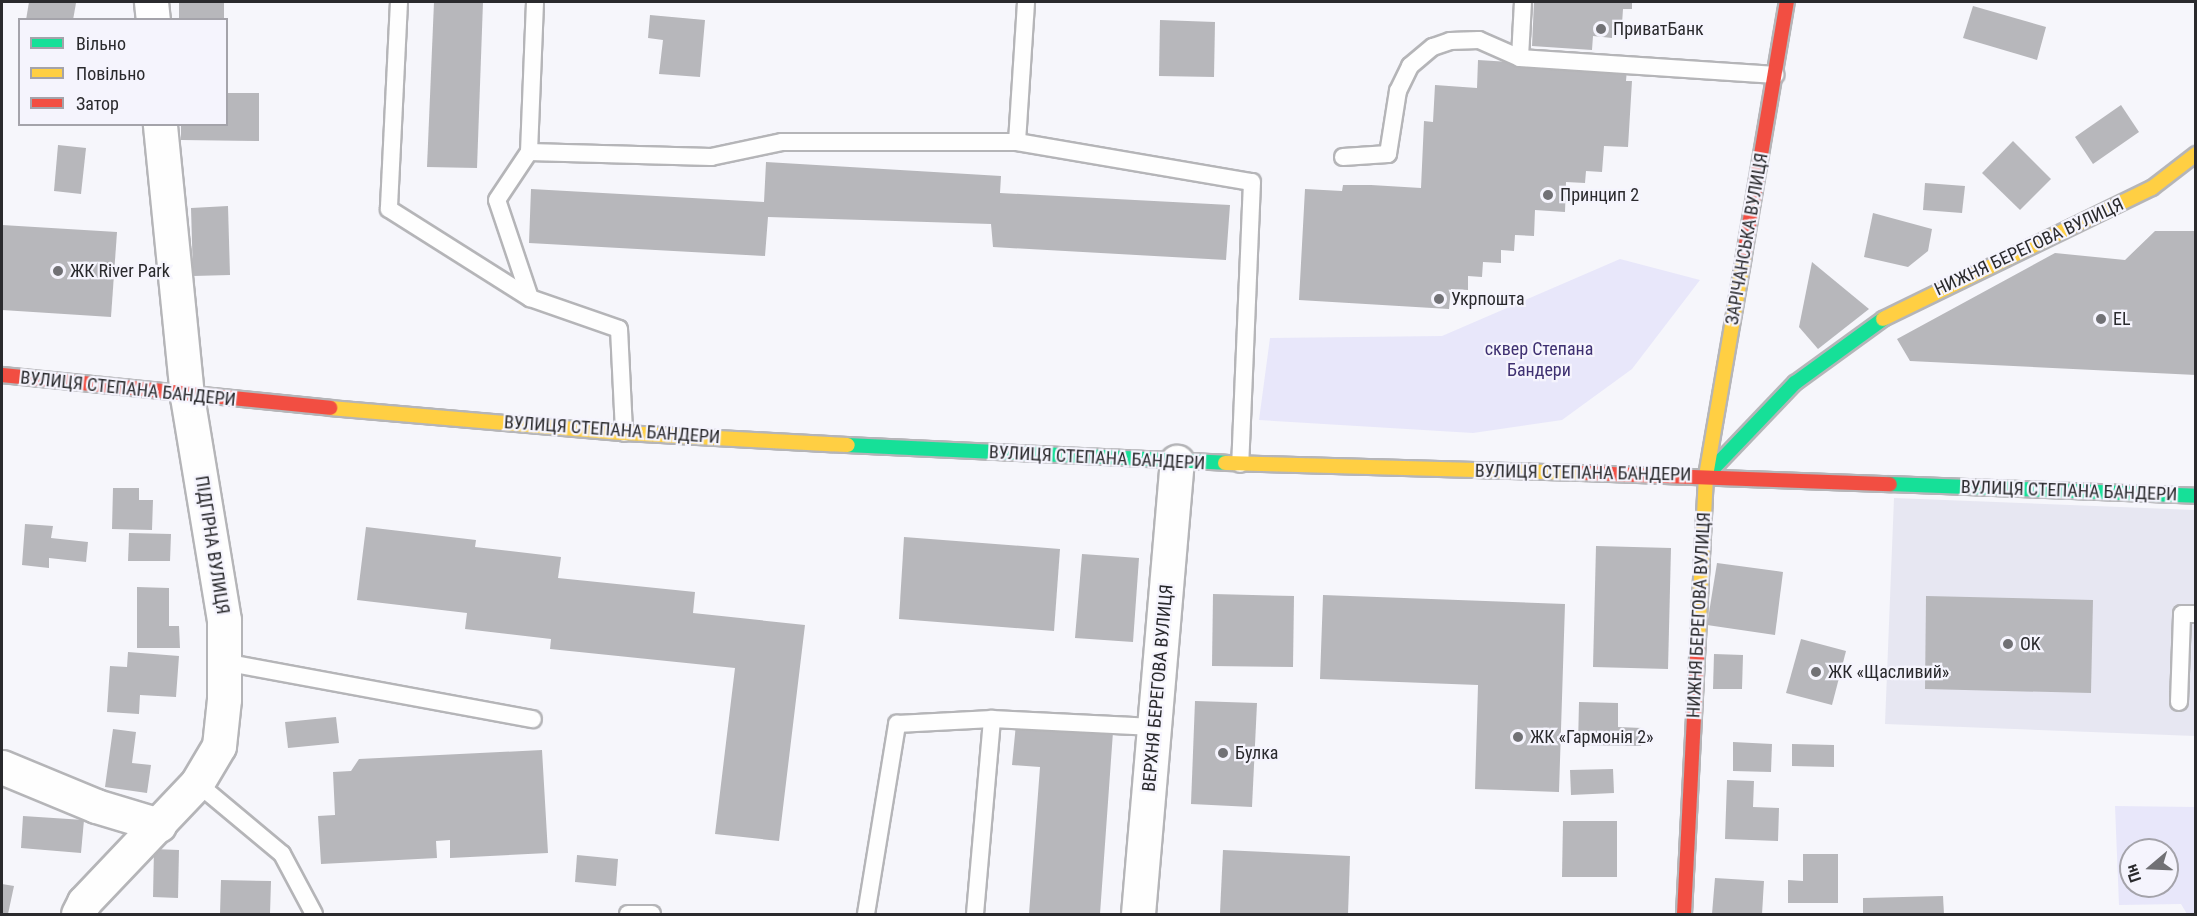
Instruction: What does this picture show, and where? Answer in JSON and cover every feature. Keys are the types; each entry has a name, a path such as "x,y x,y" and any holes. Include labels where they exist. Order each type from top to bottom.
{"main road":[{"name":"ЗАРІЧАНСЬКА ВУЛИЦЯ","path":"1706,476 1787,2"},
{"name":"НИЖНЯ БЕРЕГОВА ВУЛИЦЯ","path":"1684,915 1706,476 1795,383 1892,312 2152,188 2196,154"},
{"name":"ВУЛИЦЯ СТЕПАНА БАНДЕРИ","path":"2,375 187,396 624,433 1177,462 1706,476 2196,496"}],"street":[{"path":"151,2 153,18"},
{"name":"ПІДГІРНА ВУЛИЦЯ","path":"78,915 91,894 197,783 219,746 224,620 187,396 160,126"},
{"name":"ВЕРХНЯ БЕРЕГОВА ВУЛИЦЯ","path":"1138,915 1177,462"},
{"path":"2,767 96,806 159,825"}],"lane":[{"path":"399,2 389,209 530,298 619,329 624,433"},
{"path":"530,298 497,200 529,152 535,2"},
{"path":"1017,142 1026,2"},
{"path":"1520,58 1523,2"},
{"path":"1342,157 1388,154 1398,91 1410,66 1433,47 1450,41 1479,40 1520,58 1775,75"},
{"path":"529,152 711,157 783,142 1017,142 1252,182 1240,464"},
{"path":"2179,702 2182,614 2196,614"},
{"path":"224,662 533,718"},
{"path":"866,915 897,724 992,719 1154,727"},
{"path":"975,915 992,719"},
{"path":"197,783 282,854 314,915"}],"shaded area":[{"path":"1894,498 2195,510 2195,736 1885,724"}],"green space":[{"name":"сквер Степана Бандери","path":"1620,259 1700,280 1632,369 1562,420 1473,433 1259,420 1270,338 1442,336"},
{"path":"2115,806 2195,807 2195,914 2187,914 2181,904 2119,905"}],"building":[{"path":"29,2 76,3 73,18 26,18"},
{"path":"179,2 224,2 224,18 179,18"},
{"path":"434,2 483,2 477,168 427,167"},
{"path":"1534,2 1632,2 1632,9 1623,9 1622,24 1612,24 1612,38 1593,36 1592,50 1532,46"},
{"path":"1973,6 2046,27 2037,60 1963,38"},
{"path":"650,15 705,20 700,77 659,74 663,40 648,38"},
{"path":"1160,20 1215,22 1214,77 1159,76"},
{"path":"1478,60 1627,69 1626,81 1632,81 1628,147 1604,146 1602,172 1586,171 1585,183 1566,182 1565,212 1535,210 1534,236 1515,235 1514,251 1501,250 1501,263 1483,262 1482,277 1468,276 1468,290 1451,289 1449,309 1299,300 1305,189 1342,191 1343,185 1421,188 1424,121 1433,122 1435,85 1477,88"},
{"path":"228,93 259,93 259,141 181,140 181,126 228,126"},
{"path":"2121,105 2139,132 2093,164 2075,137"},
{"path":"2013,141 2051,179 2020,210 1982,173"},
{"path":"58,145 86,148 81,194 54,191"},
{"path":"766,162 1001,176 1000,193 1230,205 1226,260 993,247 991,224 768,217 765,256 529,243 531,189 764,202"},
{"path":"1925,183 1965,186 1962,213 1923,210"},
{"path":"228,206 230,275 193,276 191,208"},
{"path":"1873,213 1932,229 1928,251 1908,267 1864,257"},
{"name":"ЖК River Park","path":"2,225 117,232 111,317 2,310"},
{"path":"2155,231 2196,231 2196,375 1910,361 1897,339 2055,253 2125,260"},
{"path":"1812,262 1869,309 1818,349 1799,327"},
{"path":"113,488 139,488 139,500 153,500 152,530 112,529"},
{"path":"25,524 53,526 51,538 88,542 86,562 49,558 49,568 22,565"},
{"path":"366,527 476,540 475,547 561,557 558,578 695,592 693,613 805,625 779,841 715,834 735,668 550,649 551,639 465,629 467,613 357,600"},
{"path":"129,533 171,534 170,561 128,561"},
{"path":"904,537 1060,549 1054,631 899,619"},
{"path":"1596,546 1671,548 1668,669 1593,667"},
{"path":"1082,554 1139,558 1133,642 1075,638"},
{"path":"1717,563 1783,572 1775,635 1707,625"},
{"path":"137,587 169,588 169,626 179,626 180,648 137,648"},
{"path":"1213,594 1294,596 1293,667 1212,666"},
{"name":"ЖК «Гармонія 2»","path":"1323,595 1565,604 1559,792 1475,789 1478,685 1320,679"},
{"path":"1926,596 2093,600 2091,693 1925,689"},
{"name":"ЖК «Щасливий»","path":"1801,639 1846,651 1832,705 1786,693"},
{"path":"128,652 179,656 176,697 140,695 139,714 107,712 110,666 127,667"},
{"path":"1714,654 1743,655 1742,689 1713,689"},
{"path":"1195,701 1257,703 1252,807 1191,804"},
{"path":"1579,702 1618,703 1618,727 1642,728 1641,746 1578,745"},
{"path":"336,717 339,743 288,748 285,722"},
{"path":"1016,724 1113,732 1100,914 1029,914 1040,767 1012,765"},
{"path":"113,729 136,732 132,763 151,765 147,793 105,787"},
{"path":"1733,742 1772,744 1771,772 1733,771"},
{"path":"1792,744 1834,745 1834,767 1792,766"},
{"path":"542,750 548,853 450,858 450,840 436,841 437,858 321,864 318,816 335,815 333,772 351,771 359,759"},
{"path":"1613,769 1614,793 1571,795 1570,770"},
{"path":"1727,780 1754,781 1753,807 1779,808 1778,841 1725,839"},
{"path":"23,816 84,820 81,853 21,848"},
{"path":"1563,821 1617,821 1617,877 1562,877"},
{"path":"154,849 179,850 178,898 153,897"},
{"path":"1223,850 1350,856 1348,914 1220,913"},
{"path":"1803,854 1838,854 1838,903 1788,903 1788,880 1803,881"},
{"path":"577,855 618,859 616,886 575,882"},
{"path":"1715,878 1764,881 1762,914 1712,914"},
{"path":"221,880 271,881 270,914 220,914"},
{"path":"2,884 14,886 8,914 2,914"},
{"path":"1943,896 1944,914 1863,914 1863,898"}],"traffic: fast":[{"path":"1706,476 1795,383 1883,319"},
{"path":"848,445 1225,463"},
{"path":"1890,484 2196,496"}],"traffic: slow":[{"path":"1883,319 2152,188 2196,154"},
{"path":"1698,639 1706,476 1744,255"},
{"path":"330,408 624,433 848,445"},
{"path":"1225,463 1583,473"}],"traffic: jam":[{"path":"1744,255 1787,2"},
{"path":"2,375 330,408"},
{"path":"1583,473 1890,484"},
{"path":"1684,914 1698,639"}],"place":[{"name":"ПриватБанк","path":"1601,29"},
{"name":"Принцип 2","path":"1548,195"},
{"name":"ЖК River Park","path":"58,271"},
{"name":"Укрпошта","path":"1439,299"},
{"name":"EL","path":"2101,319"},
{"name":"OK","path":"2008,644"},
{"name":"ЖК «Щасливий»","path":"1816,672"},
{"name":"ЖК «Гармонія 2»","path":"1518,737"},
{"name":"Булка","path":"1223,753"}]}
